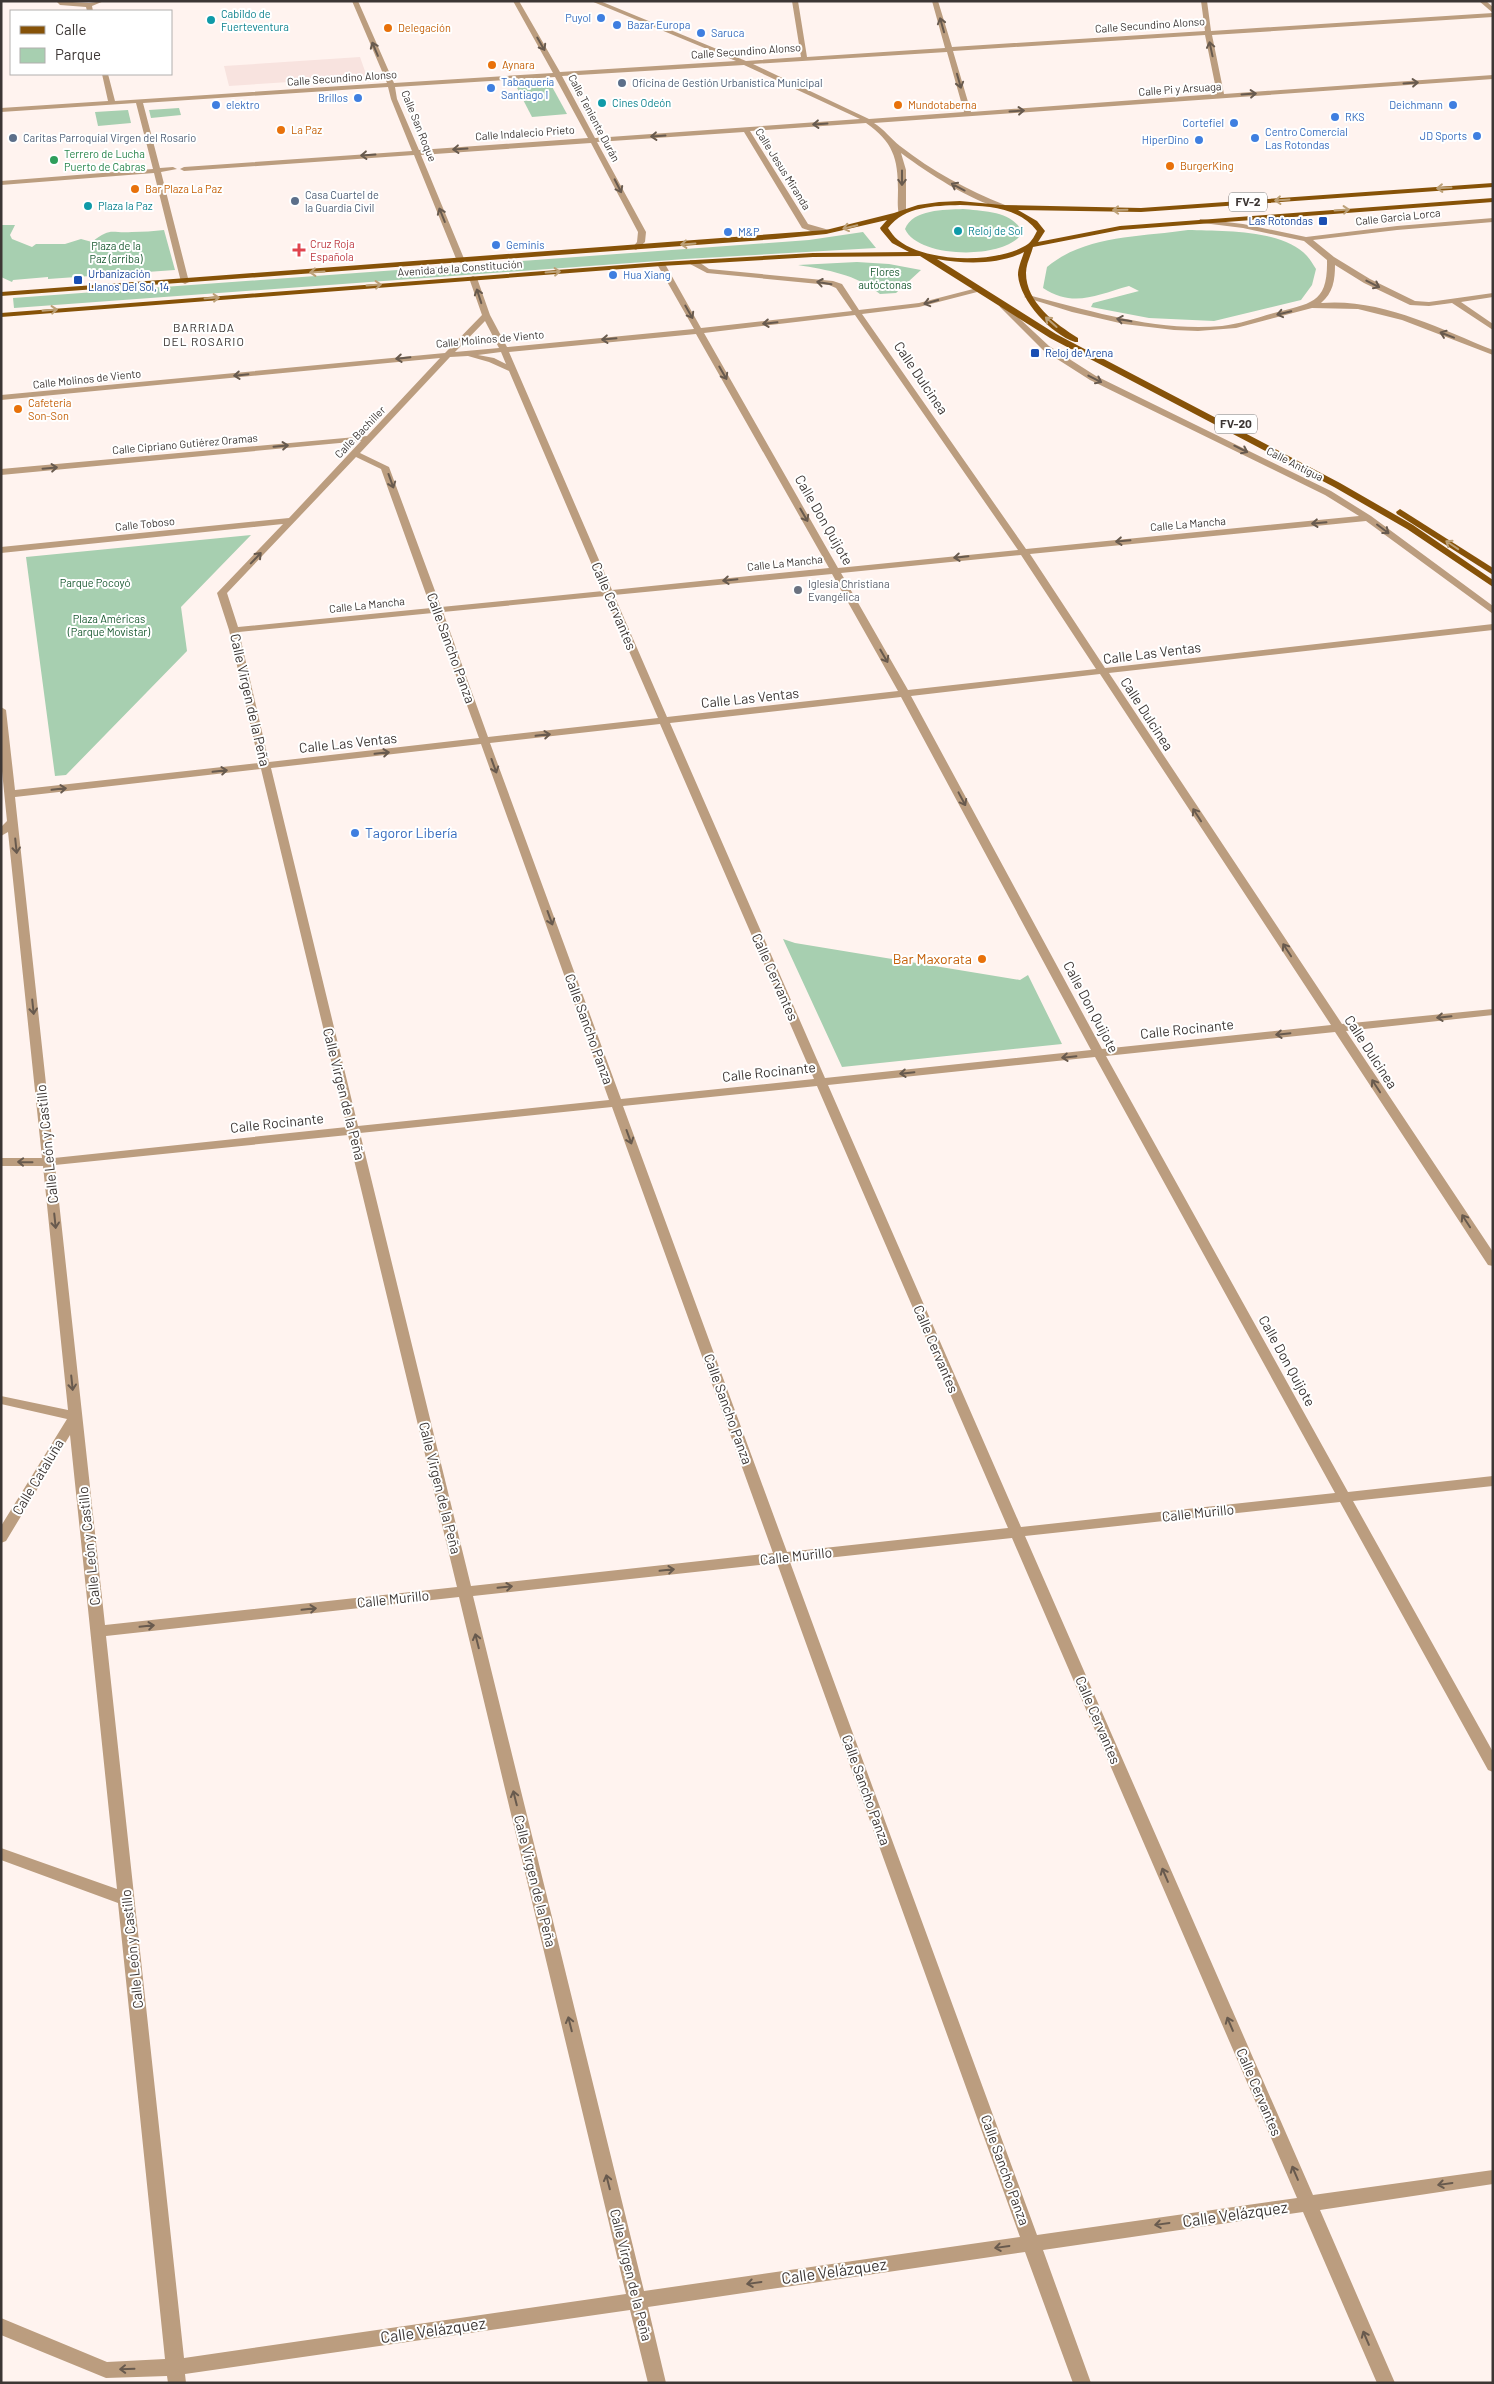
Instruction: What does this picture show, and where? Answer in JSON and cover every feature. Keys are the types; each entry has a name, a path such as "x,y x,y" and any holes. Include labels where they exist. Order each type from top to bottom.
{"main road":[{"name":"FV-2","path":"1002,208 1141,210 1493,186"},
{"name":"FV-2","path":"1031,246 1120,228 1493,200"},
{"name":"Avenida de la Constitución","path":"1,294 185,282 826,232 920,206 953,203 1002,208"},
{"path":"899,213 889,220 884,228 887,238 899,246 921,254 956,259 982,259 1005,256 1031,246 1039,238 1041,231 1035,222 1023,214 1002,208"},
{"name":"FV-20","path":"1031,246 1022,274 1028,297 1049,321 1088,348 1351,484 1416,521 1493,572"},
{"name":"Avenida de la Constitución","path":"1,315 661,264 813,255 921,254"},
{"name":"FV-20","path":"921,254 1079,351 1410,527 1493,584"}],"street":[{"path":"59,1 60,3 90,8 101,1"},
{"name":"Calle San Roque","path":"355,1 391,85 394,99 460,261"},
{"name":"Calle Teniente Durán","path":"516,1 558,74 642,232 641,242 636,248"},
{"path":"594,1 826,99 868,121 895,146 948,182 1002,208"},
{"path":"795,1 804,57"},
{"path":"935,1 968,114"},
{"path":"1204,1 1208,32 1221,96"},
{"path":"1482,1 1493,13"},
{"name":"Calle Secundino Alonso","path":"1,110 1493,13"},
{"path":"105,75 112,103"},
{"name":"Calle Pi y Arsuaga","path":"868,121 1493,77"},
{"path":"139,101 185,282"},
{"name":"Calle Indalecio Prieto","path":"184,169 868,121"},
{"name":"Calle Jesus Miranda","path":"746,130 805,226 817,231 826,232"},
{"path":"895,146 902,170 899,213"},
{"path":"1,183 174,169"},
{"name":"Calle Garcia Lorca","path":"1306,239 1398,228 1493,220"},
{"path":"1198,221 1236,224 1306,239 1331,259 1368,281 1412,303 1424,305 1493,296"},
{"path":"1308,308 1316,305 1329,289 1332,277 1331,259"},
{"name":"Calle Dulcinea","path":"693,262 707,271 830,283 839,286 1023,551 1493,1262"},
{"name":"Calle Don Quijote","path":"661,264 905,694 1099,1054 1493,1766"},
{"path":"474,278 486,315"},
{"name":"Calle Molinos de Viento","path":"1,398 699,331 920,306 978,289"},
{"path":"1028,297 1080,311 1139,323 1210,328 1235,326 1308,308 1338,304 1365,306 1493,353"},
{"path":"1454,301 1493,328"},
{"name":"Calle Antigua","path":"1003,305 1046,348 1067,363 1093,378 1328,493 1368,518 1493,611"},
{"name":"Calle Cervantes","path":"486,315 504,349 820,1082 1386,2383"},
{"name":"Calle Bachiller","path":"222,593 452,354 486,315"},
{"path":"452,354 491,360 513,370"},
{"name":"Calle Cipriano Gutiérez Oramas","path":"1,472 370,438"},
{"name":"Calle Sancho Panza","path":"355,454 385,467 1082,2383"},
{"name":"Calle La Mancha","path":"234,630 1368,518"},
{"name":"Calle Toboso","path":"1,550 292,520"},
{"name":"Calle Virgen de la Peña","path":"222,593 234,630 265,766 657,2383"},
{"name":"Calle Las Ventas","path":"10,794 1493,627"},
{"name":"Calle León y Castillo","path":"1,710 10,794 7,822 49,1162 176,2375"},
{"path":"1,833 7,822"},
{"name":"Calle Rocinante","path":"1,1162 49,1162 1493,1012"},
{"path":"1,1400 75,1416"},
{"name":"Calle Cataluña","path":"1,1538 75,1416"},
{"name":"Calle Murillo","path":"99,1631 1493,1481"},
{"path":"1,1854 126,1898"},
{"name":"Calle Velázquez","path":"1,2326 106,2370 176,2375 637,2300 1493,2177"}],"shaded area":[{"path":"360,57 367,77 229,86 224,66"}],"green space":[{"path":"550,83 567,114 532,117 516,86"},
{"path":"179,108 181,115 151,118 149,110"},
{"path":"128,110 131,123 98,126 95,112"},
{"name":"Flores autóctonas","path":"963,209 1005,216 1018,226 1022,233 1013,242 999,248 982,252 963,252 944,251 927,246 913,239 905,229 909,222 922,214 938,210"},
{"name":"Plaza de la Paz (arriba)","path":"1,225 15,225 10,235 12,239 32,247 36,244 65,244 81,239 92,242 108,232 164,230 175,270 48,279 48,277 13,280 12,282 1,277"},
{"path":"1188,230 1251,233 1283,241 1296,247 1311,261 1316,269 1312,285 1301,300 1214,321 1149,318 1091,307 1093,303 1139,291 1129,286 1095,296 1075,299 1054,294 1043,288 1047,267 1078,249 1114,239"},
{"path":"863,232 876,248 685,259 14,308 13,298 809,240"},
{"name":"Flores autóctonas","path":"857,262 889,264 921,270 896,293 880,294 851,277 798,265"},
{"name":"Plaza Américas (Parque Movistar)","path":"251,535 181,607 187,651 66,775 55,776 26,557"},
{"path":"783,939 795,943 1020,980 1028,975 1062,1044 842,1067"}],"place":[{"name":"Puyol","path":"601,18"},
{"name":"Cabildo de Fuerteventura","path":"211,20"},
{"name":"Bazar Europa","path":"617,25"},
{"name":"Delegación","path":"388,28"},
{"name":"Saruca","path":"701,33"},
{"name":"Aynara","path":"492,65"},
{"name":"Oficina de Gestión Urbanística Municipal","path":"622,83"},
{"name":"Tabaquería Santiago I","path":"491,88"},
{"name":"Brillos","path":"358,98"},
{"name":"Cines Odeón","path":"602,103"},
{"name":"elektro","path":"216,105"},
{"name":"Mundotaberna","path":"898,105"},
{"name":"Deichmann","path":"1453,105"},
{"name":"RKS","path":"1335,117"},
{"name":"Cortefiel","path":"1234,123"},
{"name":"La Paz","path":"281,130"},
{"name":"JD Sports","path":"1477,136"},
{"name":"Caritas Parroquial Virgen del Rosario","path":"13,138"},
{"name":"Centro Comercial Las Rotondas","path":"1255,138"},
{"name":"HiperDino","path":"1199,140"},
{"name":"Terrero de Lucha Puerto de Cabras","path":"54,160"},
{"name":"BurgerKing","path":"1170,166"},
{"name":"Bar Plaza La Paz","path":"135,189"},
{"name":"Casa Cuartel de la Guardia Civil","path":"295,201"},
{"name":"Plaza la Paz","path":"88,206"},
{"name":"Las Rotondas","path":"1323,221"},
{"name":"Reloj de Sol","path":"958,231"},
{"name":"M&P","path":"728,232"},
{"name":"Geminis","path":"496,245"},
{"name":"Cruz Roja Española","path":"299,250"},
{"name":"Hua Xiang","path":"613,275"},
{"name":"Urbanización Llanos Del Sol, 14","path":"78,280"},
{"name":"Reloj de Arena","path":"1035,353"},
{"name":"Cafeteria Son-Son","path":"18,409"},
{"name":"Iglesia Christiana Evangélica","path":"798,590"},
{"name":"Tagoror Libería","path":"355,833"},
{"name":"Bar Maxorata","path":"982,959"}],"district":[{"name":"BARRIADA DEL ROSARIO","path":"204,335"}],"park label":[{"name":"Parque Pocoyó","path":"95,583"}]}
